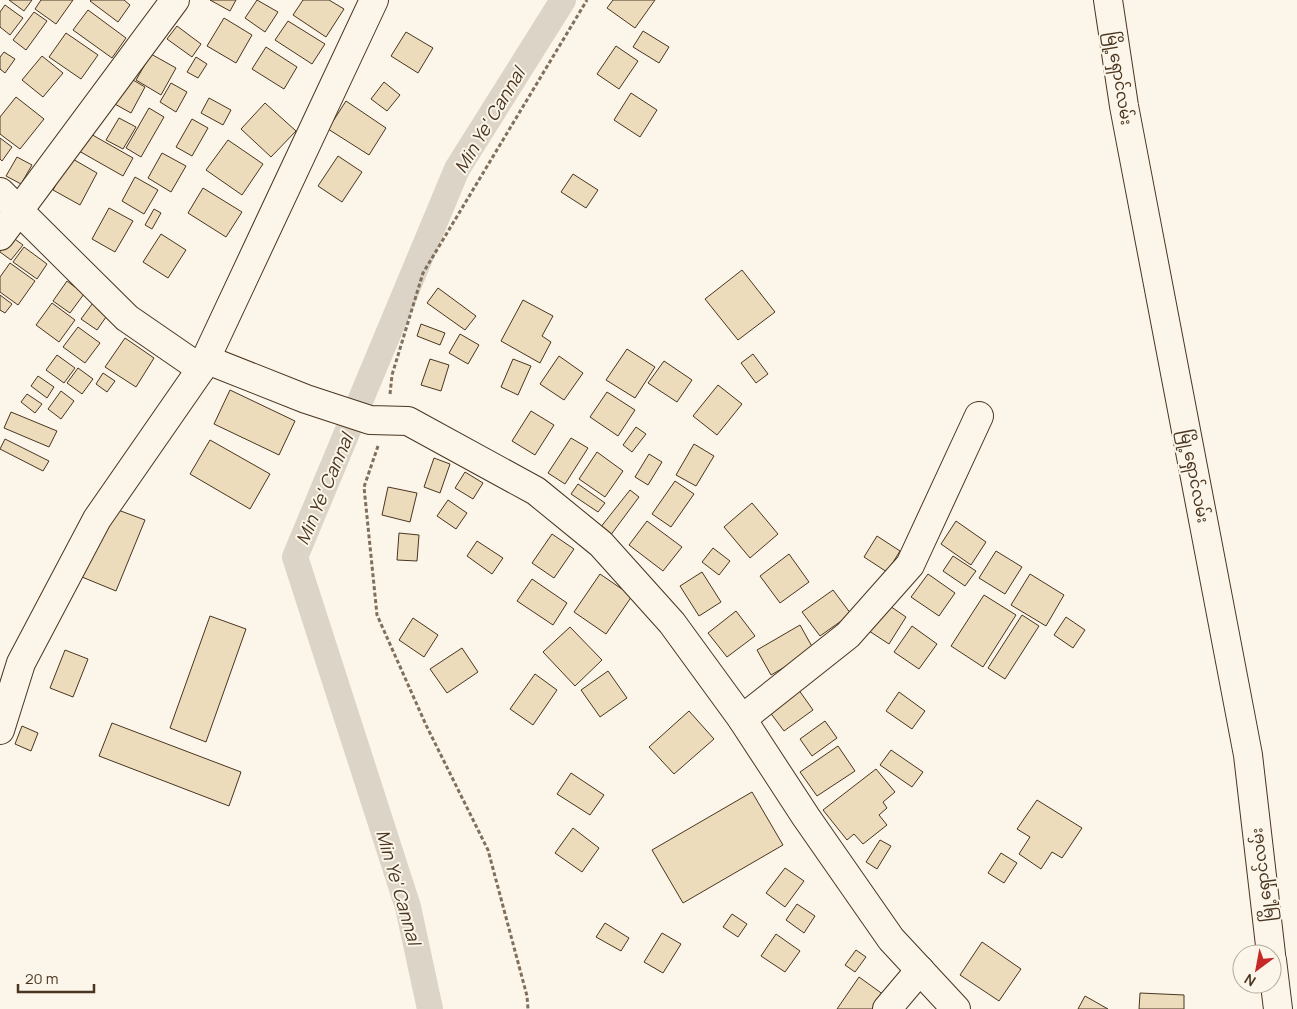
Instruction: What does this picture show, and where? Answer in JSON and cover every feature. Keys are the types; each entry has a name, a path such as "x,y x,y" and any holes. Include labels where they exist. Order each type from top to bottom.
{"street":[{"path":"0,236 175,0"},
{"path":"0,730 21,664 97,518 203,364 374,0"},
{"name":"မြို့ရှောင်လမ်း","path":"1108,0 1124,106 1248,755 1270,944"},
{"path":"0,192 127,318 203,364 379,420 408,421 536,491 601,544 672,623 742,720 806,817 891,939 956,1009"},
{"path":"742,720 848,634 910,565 980,416"},
{"path":"887,1009 920,970"},
{"path":"1276,994 1278,1009"}],"path":[{"path":"528,1009 528,996 488,850 426,725 377,615 364,487 379,420 423,273 587,0"}],"building":[{"path":"9,0 32,0 24,11"},
{"path":"41,0 73,0 56,24 35,9"},
{"path":"91,0 124,0 130,5 118,22"},
{"path":"210,0 236,0 230,11"},
{"path":"257,0 278,12 265,32 245,18"},
{"path":"303,0 329,0 344,9 326,37 293,15"},
{"path":"613,0 655,0 635,28 607,8"},
{"path":"5,5 23,18 10,35 0,27 0,12"},
{"path":"88,10 126,38 112,58 73,30"},
{"path":"34,12 47,21 26,50 13,40"},
{"path":"224,18 252,35 236,63 207,46"},
{"path":"288,21 325,44 312,64 275,40"},
{"path":"177,26 201,44 192,57 167,39"},
{"path":"643,31 669,47 659,63 633,47"},
{"path":"406,32 433,48 418,73 391,56"},
{"path":"66,33 98,55 81,79 49,57"},
{"path":"616,46 638,61 619,89 597,74"},
{"path":"266,47 297,67 284,89 252,69"},
{"path":"4,52 15,59 5,73 0,69 0,57"},
{"path":"151,54 176,68 161,95 136,80"},
{"path":"42,56 63,73 43,97 22,80"},
{"path":"196,57 207,64 198,78 187,72"},
{"path":"128,77 145,87 131,113 113,103"},
{"path":"384,82 400,95 387,111 371,99"},
{"path":"171,83 187,92 176,112 160,102"},
{"path":"631,93 657,110 640,137 614,120"},
{"path":"16,97 44,119 20,149 0,134 0,117"},
{"path":"209,98 231,110 223,125 201,113"},
{"path":"346,101 386,128 369,155 328,129"},
{"path":"265,103 296,131 271,157 241,129"},
{"path":"149,108 164,117 141,157 126,148"},
{"path":"119,118 136,127 123,149 106,140"},
{"path":"192,119 208,128 192,156 176,147"},
{"path":"89,133 133,158 123,176 79,151"},
{"path":"0,138 12,147 2,161 0,159"},
{"path":"228,140 263,164 242,195 206,170"},
{"path":"162,153 186,166 171,192 148,178"},
{"path":"338,156 362,172 342,202 318,186"},
{"path":"17,157 32,165 21,184 6,176"},
{"path":"71,158 97,173 80,205 53,190"},
{"path":"573,174 598,190 586,208 561,192"},
{"path":"135,177 158,190 144,214 122,201"},
{"path":"203,188 242,212 226,237 188,213"},
{"path":"109,208 133,221 115,252 92,239"},
{"path":"154,209 161,213 152,229 145,225"},
{"path":"8,234 23,245 11,260 0,252 0,245"},
{"path":"161,234 186,250 168,278 143,262"},
{"path":"24,247 47,264 37,279 13,262"},
{"path":"10,263 35,281 18,305 0,292 0,277"},
{"path":"742,270 775,312 738,340 705,299"},
{"path":"67,281 84,294 70,313 53,301"},
{"path":"438,288 476,316 465,330 427,303"},
{"path":"0,295 12,304 5,313 0,310"},
{"path":"98,296 113,307 97,330 81,319"},
{"path":"523,300 553,316 542,336 551,342 540,363 501,341"},
{"path":"52,303 75,320 59,342 36,325"},
{"path":"421,324 445,333 440,345 417,336"},
{"path":"78,327 100,343 85,363 63,347"},
{"path":"460,334 479,345 468,364 449,353"},
{"path":"125,338 154,358 136,387 105,367"},
{"path":"627,349 655,367 635,398 606,380"},
{"path":"753,354 768,374 756,383 741,363"},
{"path":"57,355 75,368 64,383 46,370"},
{"path":"559,356 583,373 564,400 540,384"},
{"path":"430,359 449,365 441,391 421,385"},
{"path":"513,359 531,366 518,395 501,387"},
{"path":"664,361 692,380 677,402 648,383"},
{"path":"78,368 93,379 82,394 67,383"},
{"path":"103,373 115,381 107,392 96,384"},
{"path":"38,376 54,387 47,398 31,386"},
{"path":"718,385 742,404 717,435 693,416"},
{"path":"230,390 295,421 279,455 214,424"},
{"path":"61,391 74,401 61,419 48,409"},
{"path":"607,392 635,410 618,436 590,417"},
{"path":"27,394 42,404 35,413 21,402"},
{"path":"531,411 554,425 535,455 512,441"},
{"path":"11,412 57,431 49,447 4,428"},
{"path":"636,427 646,434 632,452 623,445"},
{"path":"571,438 588,448 565,484 548,473"},
{"path":"5,439 49,461 43,471 0,449"},
{"path":"210,440 270,474 250,509 190,474"},
{"path":"694,444 714,456 696,486 676,475"},
{"path":"597,452 623,471 605,497 579,479"},
{"path":"649,454 662,462 648,485 635,477"},
{"path":"434,458 450,464 440,493 424,487"},
{"path":"465,472 483,483 473,499 455,488"},
{"path":"675,481 694,494 671,527 652,514"},
{"path":"578,484 605,503 598,512 571,494"},
{"path":"388,487 417,493 410,522 382,515"},
{"path":"630,490 639,497 610,536 600,528"},
{"path":"448,500 467,513 456,529 437,516"},
{"path":"752,503 778,534 750,558 724,527"},
{"path":"110,507 145,520 116,591 82,577"},
{"path":"647,521 682,547 663,571 629,545"},
{"path":"956,521 986,542 971,565 941,544"},
{"path":"399,533 419,535 417,561 397,560"},
{"path":"552,534 574,549 554,578 532,563"},
{"path":"877,536 900,551 887,572 864,557"},
{"path":"477,541 503,558 492,574 467,556"},
{"path":"713,548 730,561 719,575 702,562"},
{"path":"996,551 1022,567 1005,594 979,578"},
{"path":"789,554 809,582 780,603 760,576"},
{"path":"953,556 976,571 965,586 943,571"},
{"path":"702,572 721,602 699,616 680,586"},
{"path":"600,574 632,596 606,634 574,612"},
{"path":"928,574 955,593 939,616 911,597"},
{"path":"1030,574 1064,595 1046,626 1011,605"},
{"path":"532,579 567,603 553,625 517,601"},
{"path":"833,590 851,614 820,636 802,612"},
{"path":"984,595 1016,615 983,667 951,646"},
{"path":"884,602 906,617 889,644 866,629"},
{"path":"736,611 755,636 727,657 708,633"},
{"path":"1022,615 1039,626 1005,679 988,668"},
{"path":"210,616 246,629 206,742 170,728"},
{"path":"1066,617 1085,630 1073,648 1054,635"},
{"path":"413,618 438,635 424,657 399,640"},
{"path":"800,625 814,650 771,675 757,650"},
{"path":"912,626 937,644 919,669 894,652"},
{"path":"570,627 602,660 575,686 543,652"},
{"path":"462,648 478,672 447,693 430,669"},
{"path":"65,650 88,659 73,697 50,688"},
{"path":"608,671 627,698 600,717 581,690"},
{"path":"535,674 557,690 533,725 510,709"},
{"path":"796,686 813,710 784,731 766,707"},
{"path":"899,692 925,711 912,729 886,711"},
{"path":"689,711 714,739 674,774 649,747"},
{"path":"825,721 837,738 812,756 800,739"},
{"path":"112,723 241,772 229,806 99,756"},
{"path":"22,726 38,733 31,751 15,744"},
{"path":"838,746 855,771 817,796 800,772"},
{"path":"891,750 923,772 912,787 880,765"},
{"path":"876,769 895,792 883,802 887,808 879,815 887,825 863,844 854,834 847,840 823,810"},
{"path":"571,773 604,795 590,815 557,794"},
{"path":"752,792 783,845 683,903 652,850"},
{"path":"1037,800 1082,828 1062,858 1052,852 1041,869 1019,854 1030,837 1017,829"},
{"path":"573,828 599,848 582,872 555,853"},
{"path":"880,840 891,846 877,869 866,862"},
{"path":"1001,853 1017,863 1004,883 988,873"},
{"path":"785,868 804,881 785,907 766,893"},
{"path":"797,904 815,916 804,933 786,920"},
{"path":"732,914 747,924 738,937 723,927"},
{"path":"605,923 629,938 621,951 596,937"},
{"path":"662,933 681,944 663,973 644,962"},
{"path":"776,934 800,951 785,972 761,956"},
{"path":"982,942 1021,969 999,1001 960,975"},
{"path":"856,950 866,957 855,972 845,965"},
{"path":"859,977 884,995 873,1009 837,1009"},
{"path":"1140,993 1184,995 1184,1009 1139,1009"},
{"path":"1085,996 1108,1009 1078,1009"}],"waterway":[{"name":"Min Ye' Cannal","path":"430,1009 408,907 295,557 457,169 563,0"}]}
